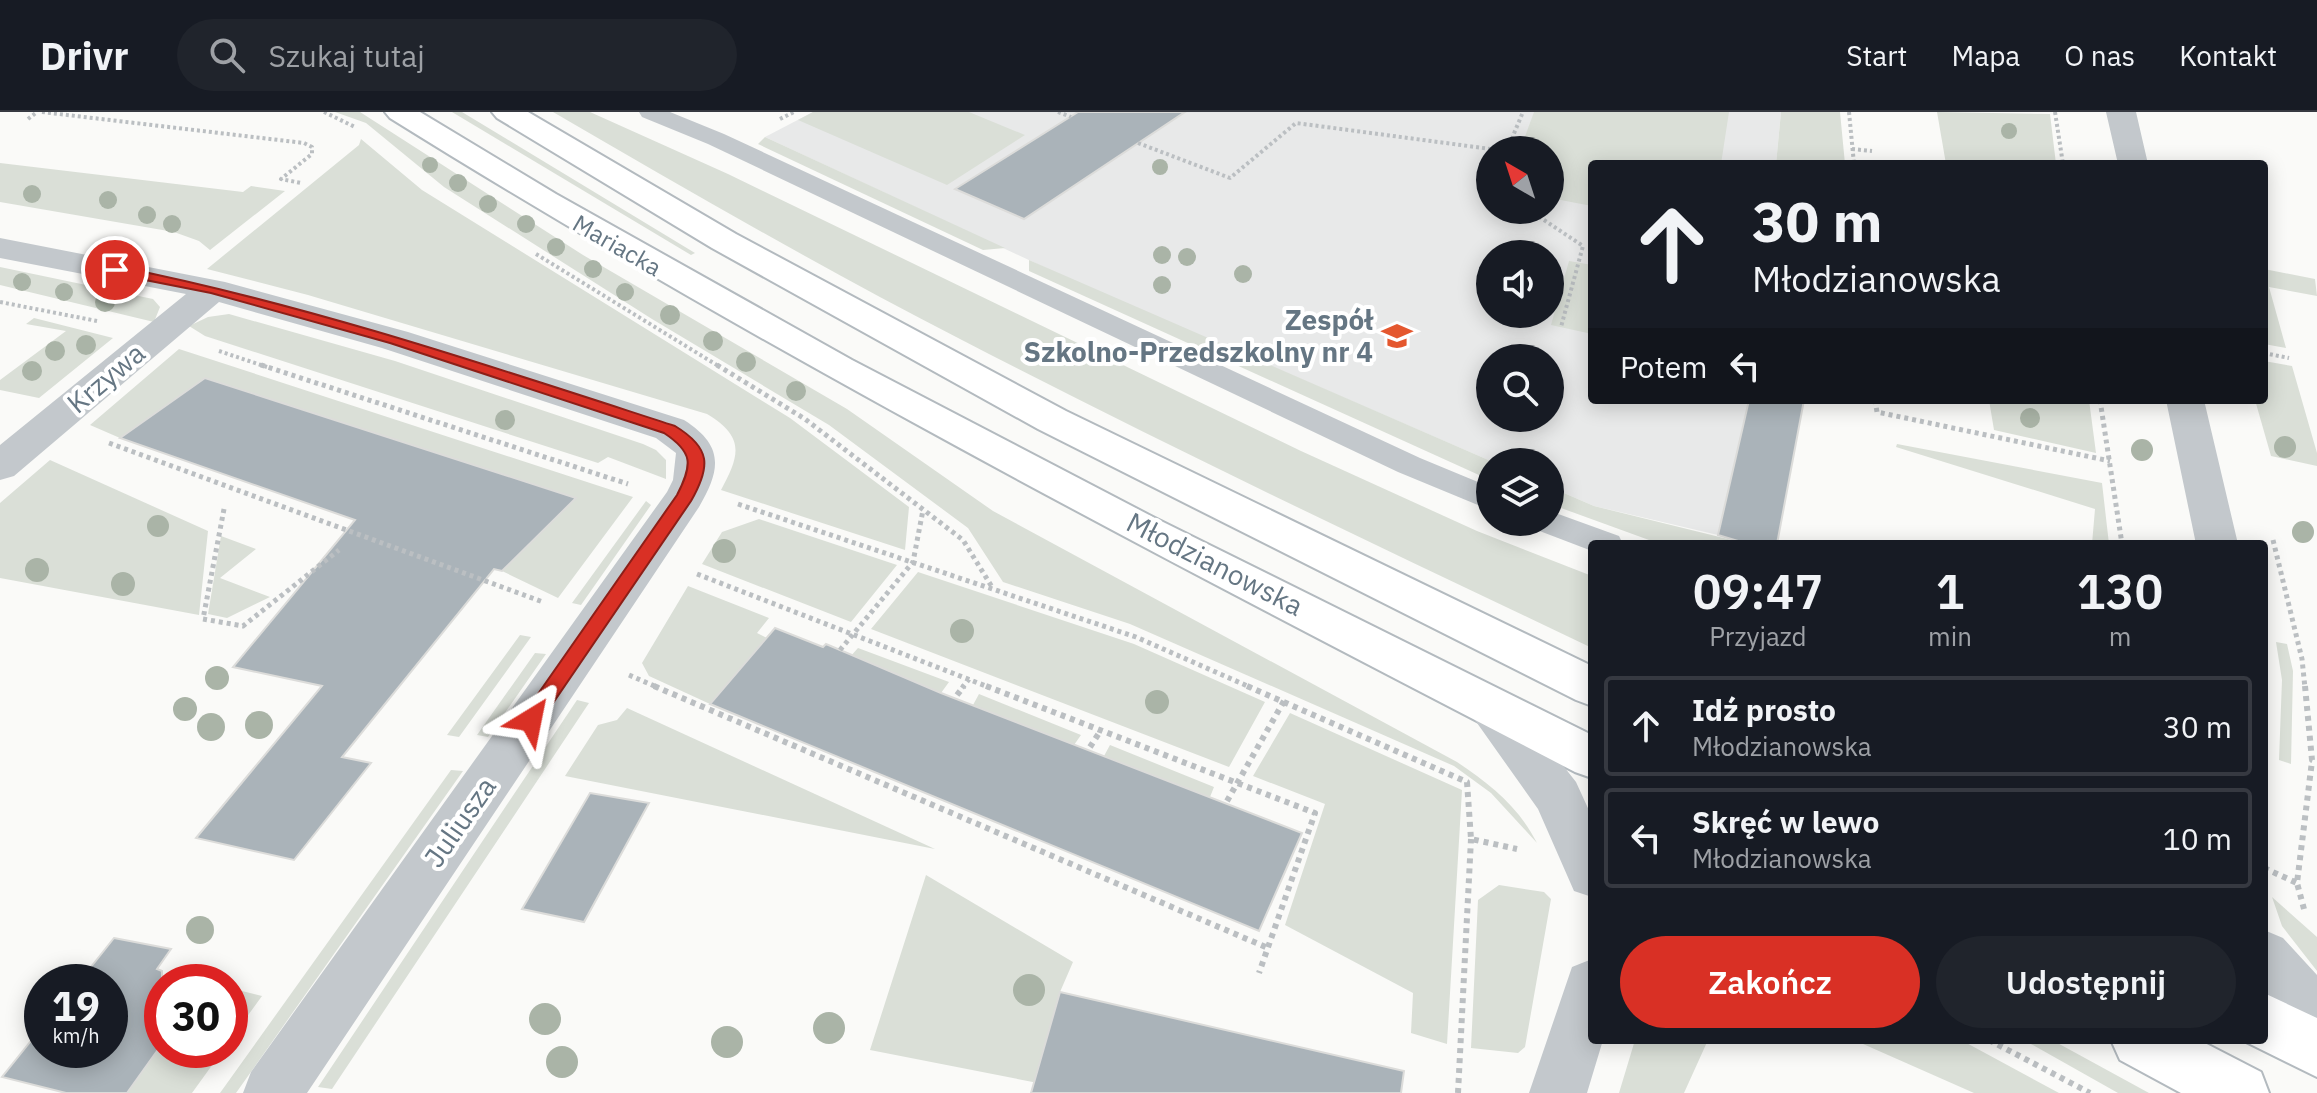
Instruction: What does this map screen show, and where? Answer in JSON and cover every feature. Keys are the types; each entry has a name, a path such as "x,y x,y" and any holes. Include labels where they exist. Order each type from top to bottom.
{"main road":[{"name":"Mariacka","path":"400,112 599,236 839,370"},
{"name":"Młodzianowska","path":"507,112 724,241 894,336 1066,427 1588,685"},
{"name":"Młodzianowska","path":"839,370 1588,756"},
{"path":"2268,1023 2317,1049"},
{"path":"2148,1044 2240,1093"}],"street":[{"path":"2121,112 2132,160"},
{"path":"0,248 213,289 395,340 670,429 688,441 696,452 693,480 682,500"},
{"name":"Krzywa","path":"0,466 213,289"},
{"path":"2186,404 2216,540"},
{"name":"Juliusza","path":"272,1093 682,500"},
{"path":"1489,706 1558,797 1588,862"},
{"path":"2268,961 2317,1017"},
{"path":"1558,1093 1588,999"}],"lane":[{"path":"650,112 716,139 1381,452 1476,493"},
{"path":"1564,528 1596,540"}],"path":[{"path":"28,119 40,112 264,137 312,147 312,154 281,179 301,183"},
{"path":"324,112 359,130"},
{"path":"1058,112 1071,117"},
{"path":"1513,136 1523,112"},
{"path":"1849,112 1853,160"},
{"path":"2049,112 2055,112 2062,160"},
{"path":"1138,143 1230,178 1296,123 1476,147"},
{"path":"139,131 149,124"},
{"path":"256,144 264,137"},
{"path":"1852,149 1872,151"},
{"path":"1550,224 1583,246 1564,316"},
{"path":"533,251 805,419 963,540 992,588"},
{"path":"0,302 159,333 647,490 913,562 1150,642 1467,782 1471,839 1458,1093"},
{"path":"2268,354 2289,358"},
{"path":"1876,404 1877,412 2110,461"},
{"path":"2101,404 2121,540"},
{"path":"96,438 552,606"},
{"path":"224,509 203,619 243,626 339,550"},
{"path":"840,650 913,562 923,510"},
{"path":"2270,526 2302,659 2315,761 2297,883 2303,908 2310,914"},
{"path":"689,570 1315,813 1259,973"},
{"path":"621,671 1268,948"},
{"path":"957,695 969,679"},
{"path":"1227,801 1284,701"},
{"path":"1090,747 1101,730"},
{"path":"1471,839 1521,850"},
{"path":"2268,870 2297,883"},
{"path":"1997,1044 2090,1093"}],"shaded area":[{"path":"335,112 360,112 583,255 847,409 993,511 1457,762 1503,797 1537,843 1491,793 1454,766 1130,624 1003,582 968,528 829,425 652,319 444,187 366,123"},
{"path":"452,112 462,112 695,253 691,255"},
{"path":"553,112 590,112 728,174 1301,451 1476,531 1476,536 1490,536 1588,574 1588,646 1195,458 806,257"},
{"name":"Zespół Szkolno-Przedszkolny nr 4","path":"813,112 1781,112 1776,160 1588,160 1588,404 1748,404 1718,535 1594,506 1564,493 1564,448 1476,448 1476,455 1076,282 765,137"},
{"path":"813,112 969,112 1025,135 947,185 798,120"},
{"path":"1534,112 1729,112 1722,160 1588,160 1588,205 1564,201 1564,136 1525,136"},
{"path":"1781,112 1840,112 1845,160 1776,160"},
{"path":"1937,112 2050,114 2056,160 1945,160"},
{"path":"765,137 1005,248 983,250 758,144"},
{"path":"361,139 422,190 790,418 909,507 905,550 721,490 732,467 735,448 728,431 707,414 308,295 207,269 359,145"},
{"path":"0,163 243,192 251,186 285,191 210,250 199,241 174,232 0,202"},
{"path":"1029,260 1476,455 1476,474 1029,271"},
{"path":"1569,261 1588,264 1588,333 1564,328 1564,279"},
{"path":"0,267 153,299 160,307 154,322 0,285"},
{"path":"2268,270 2315,279 2317,296 2269,287 2286,348 2268,345"},
{"path":"229,314 395,361 643,444 656,450 666,460 666,479 608,457 598,463 205,336 189,326 208,317"},
{"path":"34,318 113,338 39,398 0,390 0,380 66,331 26,324"},
{"path":"179,349 633,497 558,598 502,571 575,498 206,378 120,438 90,425"},
{"path":"2268,362 2292,366 2317,453 2317,466 2271,456 2256,404 2268,404"},
{"path":"1990,404 2090,404 2096,453 1994,430"},
{"path":"1897,444 2102,483 2109,540 2092,540 2095,509 1896,447"},
{"path":"50,460 208,531 199,615 0,578 0,503"},
{"path":"1564,493 1594,506 1732,540 1649,540 1564,509"},
{"path":"646,501 651,505 581,605 572,603"},
{"path":"759,519 897,565 851,622 702,564 722,532"},
{"path":"221,536 256,549 220,578 270,597 227,618 208,614"},
{"path":"918,572 1134,644 1265,702 1229,767 871,629"},
{"path":"688,586 769,618 757,633 767,638 710,704 649,676 642,663"},
{"path":"520,635 531,637 459,737 447,735"},
{"path":"2276,642 2287,644 2293,671 2291,764 2279,760 2282,680"},
{"path":"858,648 949,682 941,693 849,658"},
{"path":"535,653 546,654 488,737 477,735"},
{"path":"979,694 1081,735 1074,745 973,705"},
{"path":"577,700 589,703 332,1089 318,1087"},
{"path":"627,708 935,849 565,776 598,725 617,720"},
{"path":"1290,713 1462,790 1447,1044 1411,1033 1413,993 1285,925 1325,804 1253,776"},
{"path":"1110,745 1214,787 1210,797 1104,756"},
{"path":"451,770 463,771 236,1093 220,1093 238,1068 248,1068 248,1054"},
{"path":"926,875 1073,962 1060,992 1089,1093 870,1050"},
{"path":"1499,885 1544,892 1551,899 1525,1047 1518,1053 1471,1048 1478,900"},
{"path":"2272,897 2317,937 2317,971 2282,926"},
{"path":"248,992 262,996 248,1015"},
{"path":"1634,1044 1706,1044 1684,1093 1619,1093"},
{"path":"1863,1044 1968,1044 2059,1093 1974,1093"},
{"path":"2031,1044 2059,1044 2149,1093 2118,1093"},
{"path":"145,1068 210,1068 192,1093 127,1093"}],"building":[{"path":"1078,112 1185,112 1024,219 955,189"},
{"path":"205,378 576,498 502,571 494,569 342,757 371,763 294,860 196,838 322,686 233,667 355,520 120,438"},
{"path":"1748,404 1803,404 1778,540 1735,540 1718,535"},
{"path":"775,628 823,647 826,644 941,693 1302,833 1259,931 710,704"},
{"path":"590,793 649,803 584,922 522,909"},
{"path":"114,938 171,949 160,964 144,964 145,1068 127,1093 66,1093 2,1077 24,1050 24,1068 128,1068 128,964 93,964"},
{"path":"1060,992 1404,1071 1401,1093 1031,1093"}],"place":[{"name":"Zespół Szkolno-Przedszkolny nr 4","path":"1397,336"}],"route":[{"path":"115,270 213,289 395,340 670,429 688,441 696,452 696,466 685,497 531,720"}]}
